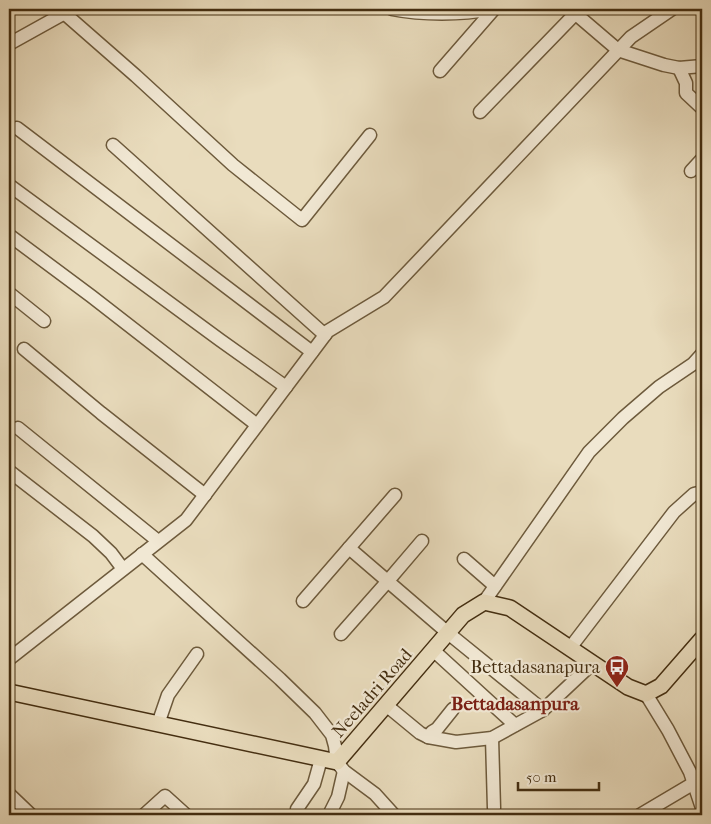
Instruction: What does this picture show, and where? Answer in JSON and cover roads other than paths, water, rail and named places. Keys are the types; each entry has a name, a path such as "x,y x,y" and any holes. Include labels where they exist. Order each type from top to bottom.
{"main road":[{"path":"484,602 510,608 628,687 646,694 661,686 702,639"},
{"name":"Neeladri Road","path":"9,692 321,759 340,767 386,705 463,615 484,602"}],"street":[{"path":"392,9 459,13 492,9"},
{"path":"440,71 492,9"},
{"path":"9,659 186,520 328,331 384,297 618,50 632,37 672,9"},
{"path":"9,44 68,11 233,165 302,220 370,135"},
{"path":"480,112 573,11 618,50 679,68 702,66"},
{"path":"679,68 684,78 686,93 702,108"},
{"path":"17,128 312,352"},
{"path":"113,145 325,335"},
{"path":"691,171 702,159"},
{"path":"9,185 286,387"},
{"path":"9,235 257,425"},
{"path":"9,293 44,321"},
{"path":"24,349 101,413 205,494"},
{"path":"484,602 589,452 623,418 659,387 693,364 702,354"},
{"path":"18,428 158,541"},
{"path":"9,471 92,536 111,553 123,569"},
{"path":"570,648 674,512 694,494 702,492"},
{"path":"303,601 395,495"},
{"path":"340,634 422,542"},
{"path":"349,548 448,633 543,710"},
{"path":"142,554 280,679 315,714 332,735 340,767 338,797 329,815"},
{"path":"464,559 495,586"},
{"path":"433,650 514,725"},
{"path":"158,724 168,695 197,654"},
{"path":"386,705 415,730 428,737 456,742 492,738 543,710 593,663"},
{"path":"646,694 690,772 702,808"},
{"path":"428,737 453,709"},
{"path":"492,738 494,808"},
{"path":"297,809 314,784 321,759"},
{"path":"340,767 375,794 394,815"},
{"path":"640,815 694,783"},
{"path":"9,794 31,815"},
{"path":"144,815 165,796 186,815"}],"place":[{"name":"Bettadasanapura","path":"617,688"}],"district":[{"name":"Bettadasanpura","path":"515,703"}]}
